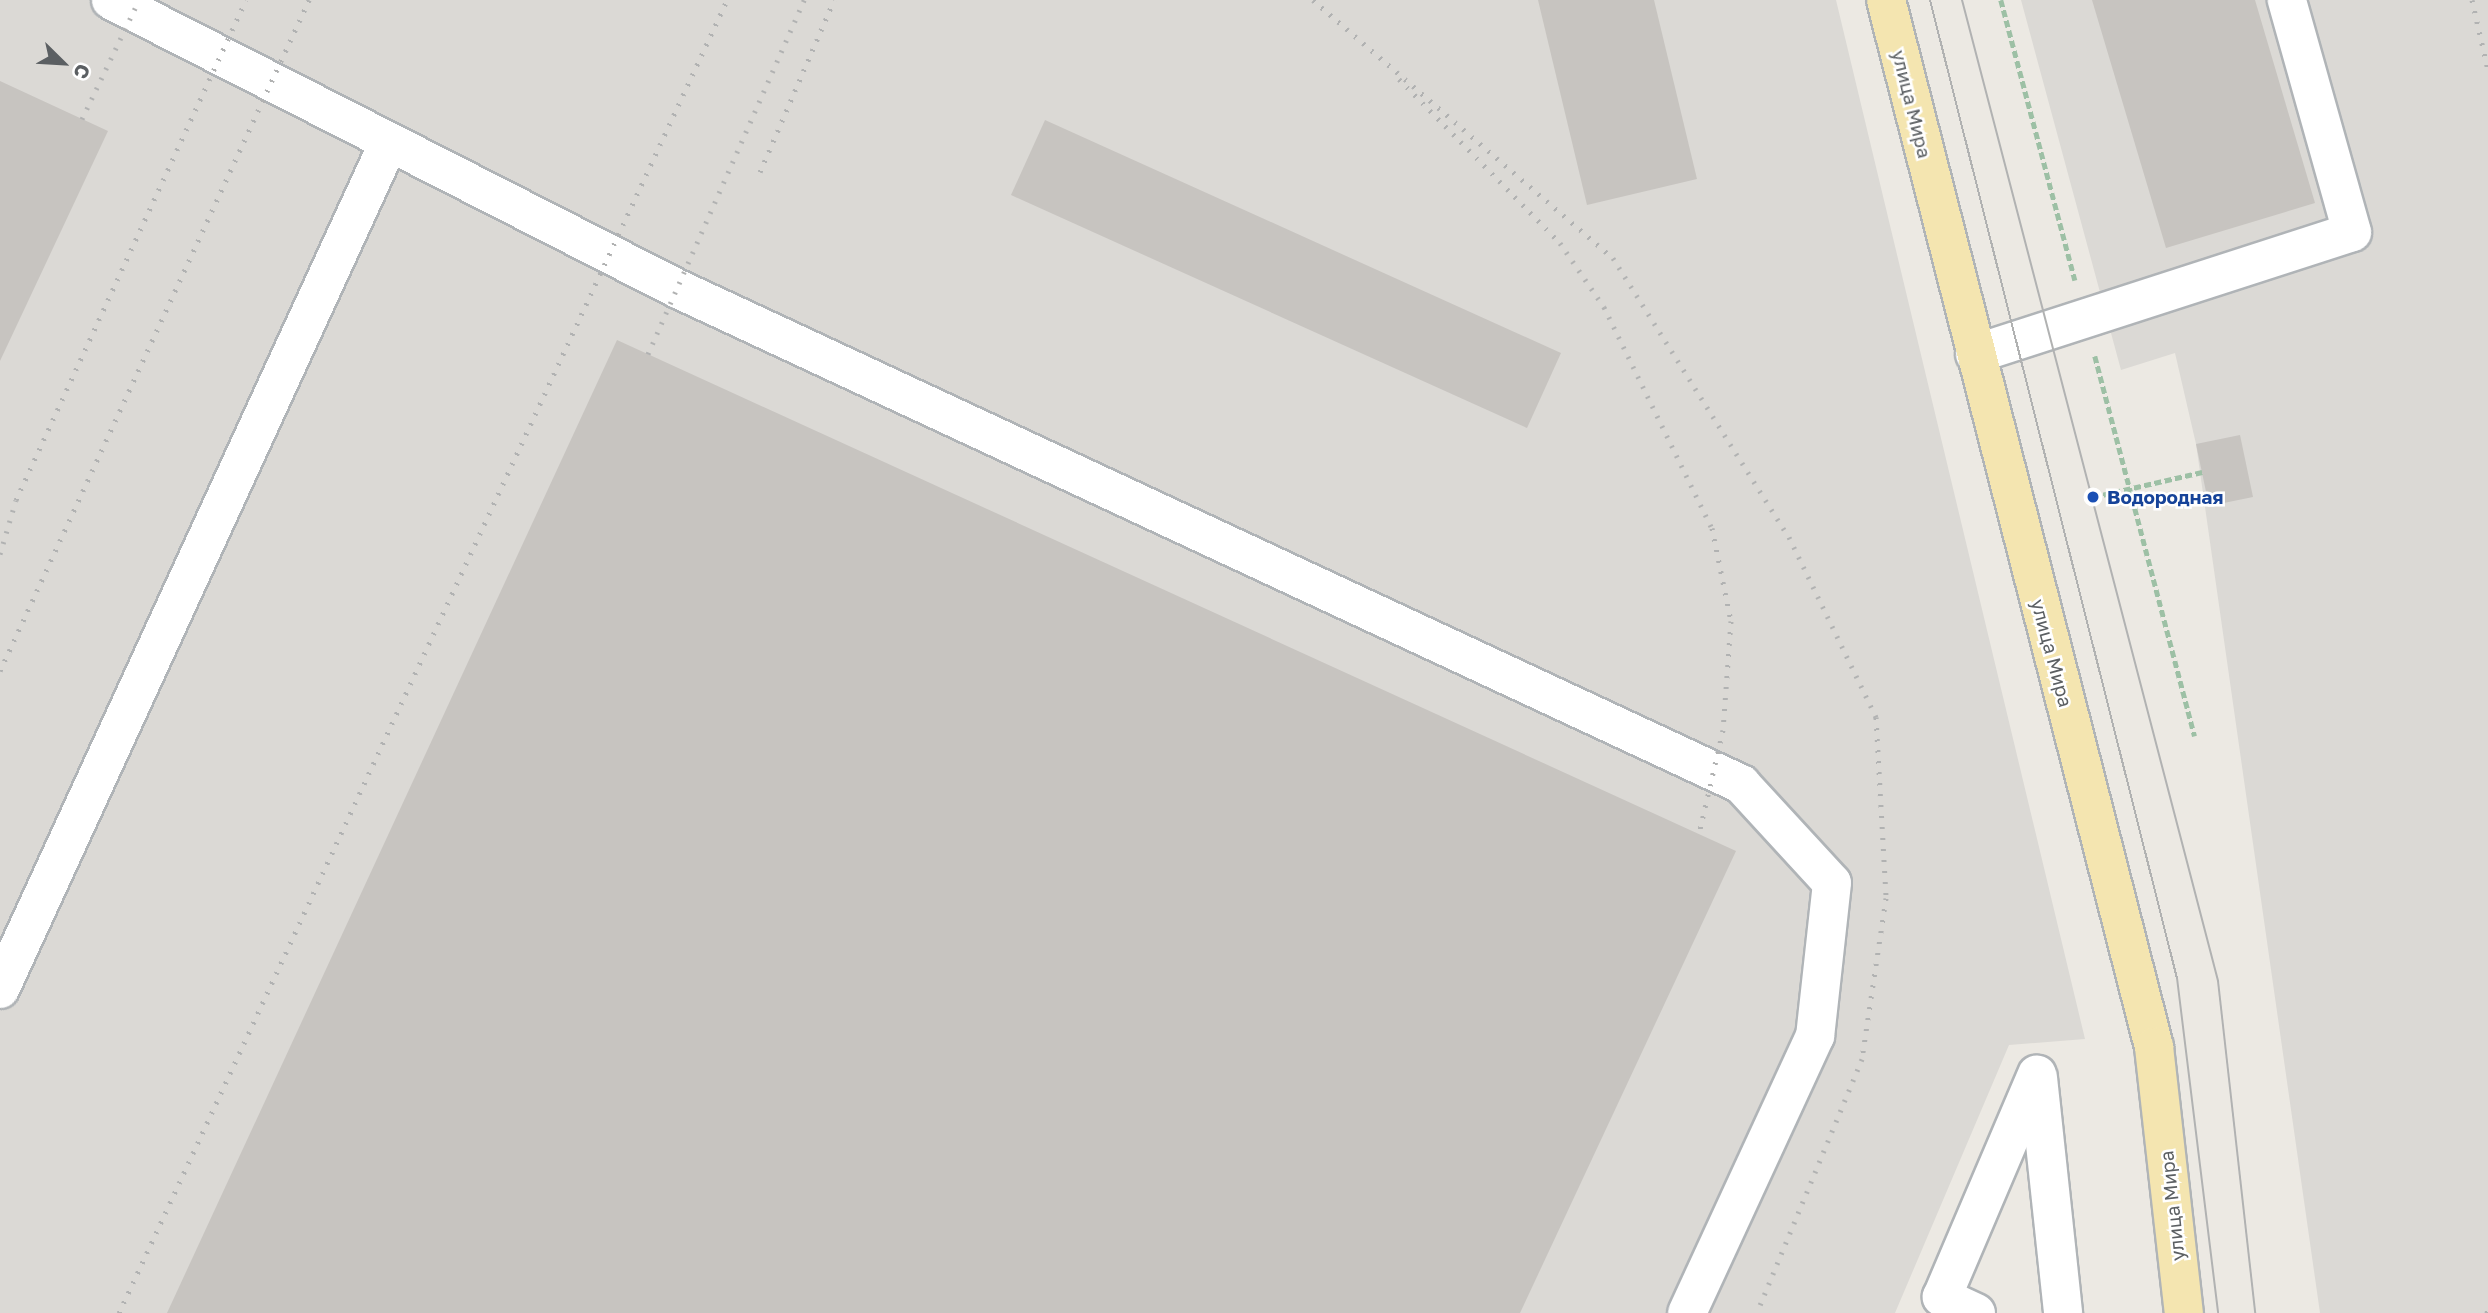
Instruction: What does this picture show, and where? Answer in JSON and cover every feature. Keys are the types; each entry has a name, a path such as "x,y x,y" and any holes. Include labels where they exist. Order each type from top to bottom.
{"main road":[{"name":"улица Мира","path":"1886,0 2154,1047 2184,1313"}],"lane":[{"path":"111,0 678,289 1741,784 1832,883 1815,1036 1687,1313"},
{"path":"1975,354 2351,232 2287,0"},
{"path":"0,989 389,142"},
{"path":"1976,1313 1942,1297 2037,1074 2063,1313"}],"path":[{"path":"2001,0 2195,736"},
{"path":"2094,497 2132,491 2202,472"}],"shaded area":[{"path":"0,0 1836,0 2085,1039 2009,1045 1895,1313 0,1313"},
{"path":"2021,0 2488,0 2488,1313 2320,1313 2196,444 2175,353 2121,370"}],"building":[{"path":"1538,0 1654,0 1697,179 1587,205"},
{"path":"2092,0 2255,0 2315,203 2166,248"},
{"path":"0,81 108,131 0,361"},
{"path":"1045,120 1561,353 1527,428 1011,195"},
{"path":"617,340 1736,851 1520,1313 167,1313"},
{"path":"2240,435 2253,497 2209,506 2196,444"}],"tram line":[{"path":"1930,0 2177,978 2218,1313"},
{"path":"1962,0 2218,981 2255,1313"}],"railway":[{"path":"82,119 139,0"},
{"path":"0,554 16,500 246,0"},
{"path":"0,671 309,0"},
{"path":"119,1313 727,0"},
{"path":"648,354 804,0"},
{"path":"760,172 834,0"},
{"path":"1313,0 1613,258 1789,537 1876,717 1886,898 1862,1059 1757,1313"},
{"path":"2472,0 2488,70"},
{"path":"1399,79 1560,243 1604,307 1712,528 1731,621 1723,730 1699,834"},
{"path":"2487,1313 2488,1308"}],"place":[{"name":"Водородная","path":"2093,497"}]}
